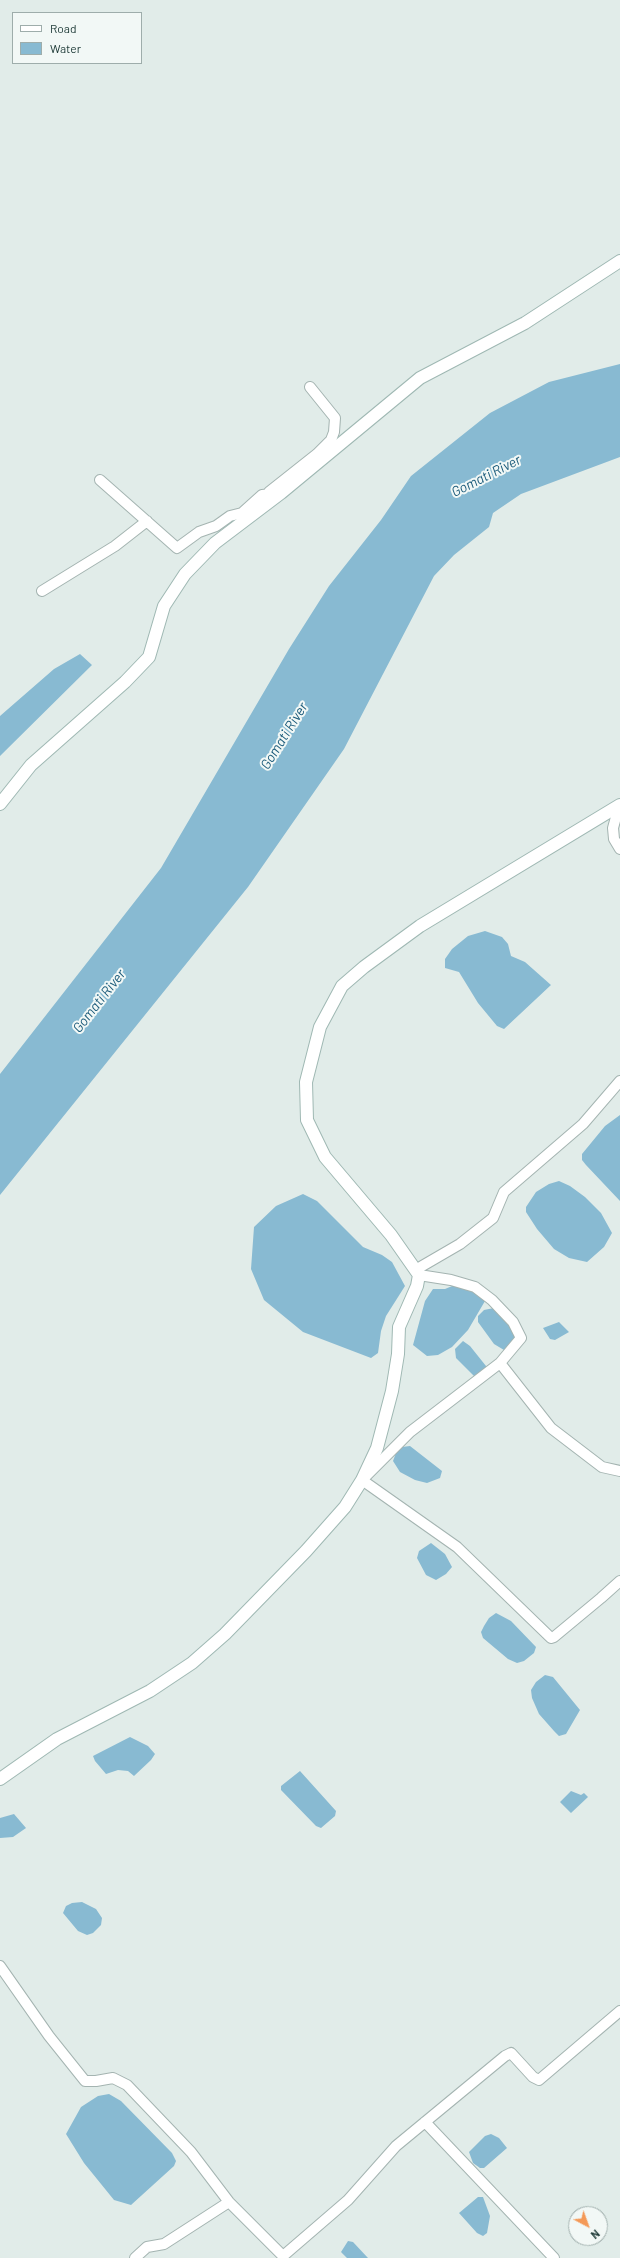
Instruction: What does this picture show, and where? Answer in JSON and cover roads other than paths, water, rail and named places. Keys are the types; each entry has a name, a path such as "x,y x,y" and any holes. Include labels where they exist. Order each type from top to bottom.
{"main road":[{"path":"1,802 31,765 125,682 149,657 164,606 185,574 215,543 281,492 420,378 525,323 620,261"},
{"path":"0,1779 56,1739 150,1691 192,1663 225,1634 306,1551 345,1507 362,1480 377,1448 392,1391 398,1354 399,1327 417,1286 418,1272 391,1235 325,1157 307,1120 306,1082 320,1027 342,986 364,967 420,926 619,806"}],"street":[{"path":"100,480 177,548 199,532 216,526 230,516 242,513 262,495 283,483 331,440 334,432 335,418 310,387"},
{"path":"267,493 281,492"},
{"path":"42,591 115,546 147,521"},
{"path":"619,806 613,828 614,839 620,849"},
{"path":"418,1272 460,1244 493,1218 504,1192 583,1124 620,1081"},
{"path":"418,1272 475,1287 492,1300 513,1322 520,1335 520,1340 500,1363 410,1432 362,1480 457,1547 551,1638 620,1581"},
{"path":"500,1363 551,1428 602,1467 620,1471"},
{"path":"0,1966 49,2036 85,2081 113,2078 127,2085 191,2152 229,2202 284,2257 348,2200 396,2146 505,2056 512,2053 533,2077 539,2080 620,2011"},
{"path":"424,2122 554,2258"},
{"path":"135,2258 147,2247 164,2244 229,2202"}],"water":[{"name":"Gomati River","path":"620,364 620,457 521,494 493,513 489,527 454,555 434,576 344,749 248,887 0,1195 0,1074 161,868 289,649 329,586 381,520 411,476 490,413 549,382"},
{"path":"80,654 92,665 0,756 0,716 54,669"},
{"path":"485,931 502,937 508,944 511,956 525,962 551,985 504,1029 497,1026 478,1003 459,972 445,968 445,959 452,949 468,936"},
{"path":"620,1115 620,1201 586,1165 582,1160 582,1154 605,1126"},
{"path":"559,1181 570,1186 585,1197 601,1213 612,1233 604,1247 587,1262 569,1258 554,1249 537,1229 526,1212 526,1207 536,1192 549,1184"},
{"path":"303,1194 317,1201 363,1247 382,1255 392,1262 405,1286 386,1316 381,1331 378,1353 371,1358 303,1332 264,1300 251,1269 254,1227 276,1206"},
{"path":"457,1284 472,1289 485,1301 468,1330 452,1347 438,1355 427,1356 413,1345 425,1301 433,1289 445,1289"},
{"path":"494,1308 500,1311 516,1336 510,1347 504,1350 494,1344 478,1322 478,1316 484,1310"},
{"path":"559,1322 569,1332 555,1340 550,1339 543,1328"},
{"path":"463,1341 470,1346 486,1366 486,1370 480,1376 474,1376 456,1358 455,1349"},
{"path":"410,1446 442,1471 440,1478 427,1483 415,1480 400,1472 393,1461 396,1453 402,1447"},
{"path":"431,1543 445,1554 452,1567 446,1574 436,1580 426,1575 417,1558 419,1551"},
{"path":"496,1613 511,1621 536,1647 534,1653 524,1661 517,1663 508,1659 483,1638 481,1632 484,1626 489,1618"},
{"path":"545,1675 553,1677 580,1710 566,1734 559,1736 554,1731 539,1714 532,1698 531,1690 536,1682"},
{"path":"130,1737 148,1746 155,1754 151,1760 134,1776 128,1771 118,1770 106,1774 95,1761 93,1756"},
{"path":"300,1771 336,1811 335,1816 321,1828 316,1826 281,1790 281,1786"},
{"path":"571,1791 581,1795 584,1793 588,1797 571,1813 560,1802"},
{"path":"14,1814 26,1828 13,1837 0,1838 0,1818"},
{"path":"82,1902 96,1909 102,1918 101,1925 93,1933 87,1935 78,1931 63,1913 66,1906 72,1903"},
{"path":"109,2094 121,2101 172,2153 176,2161 174,2166 131,2205 114,2200 84,2163 66,2134 81,2107 98,2096"},
{"path":"491,2134 499,2138 507,2148 484,2168 480,2168 473,2163 469,2152 485,2136"},
{"path":"478,2197 483,2197 490,2216 487,2233 483,2236 477,2233 459,2213"},
{"path":"348,2241 353,2242 368,2258 347,2258 341,2252"}]}
